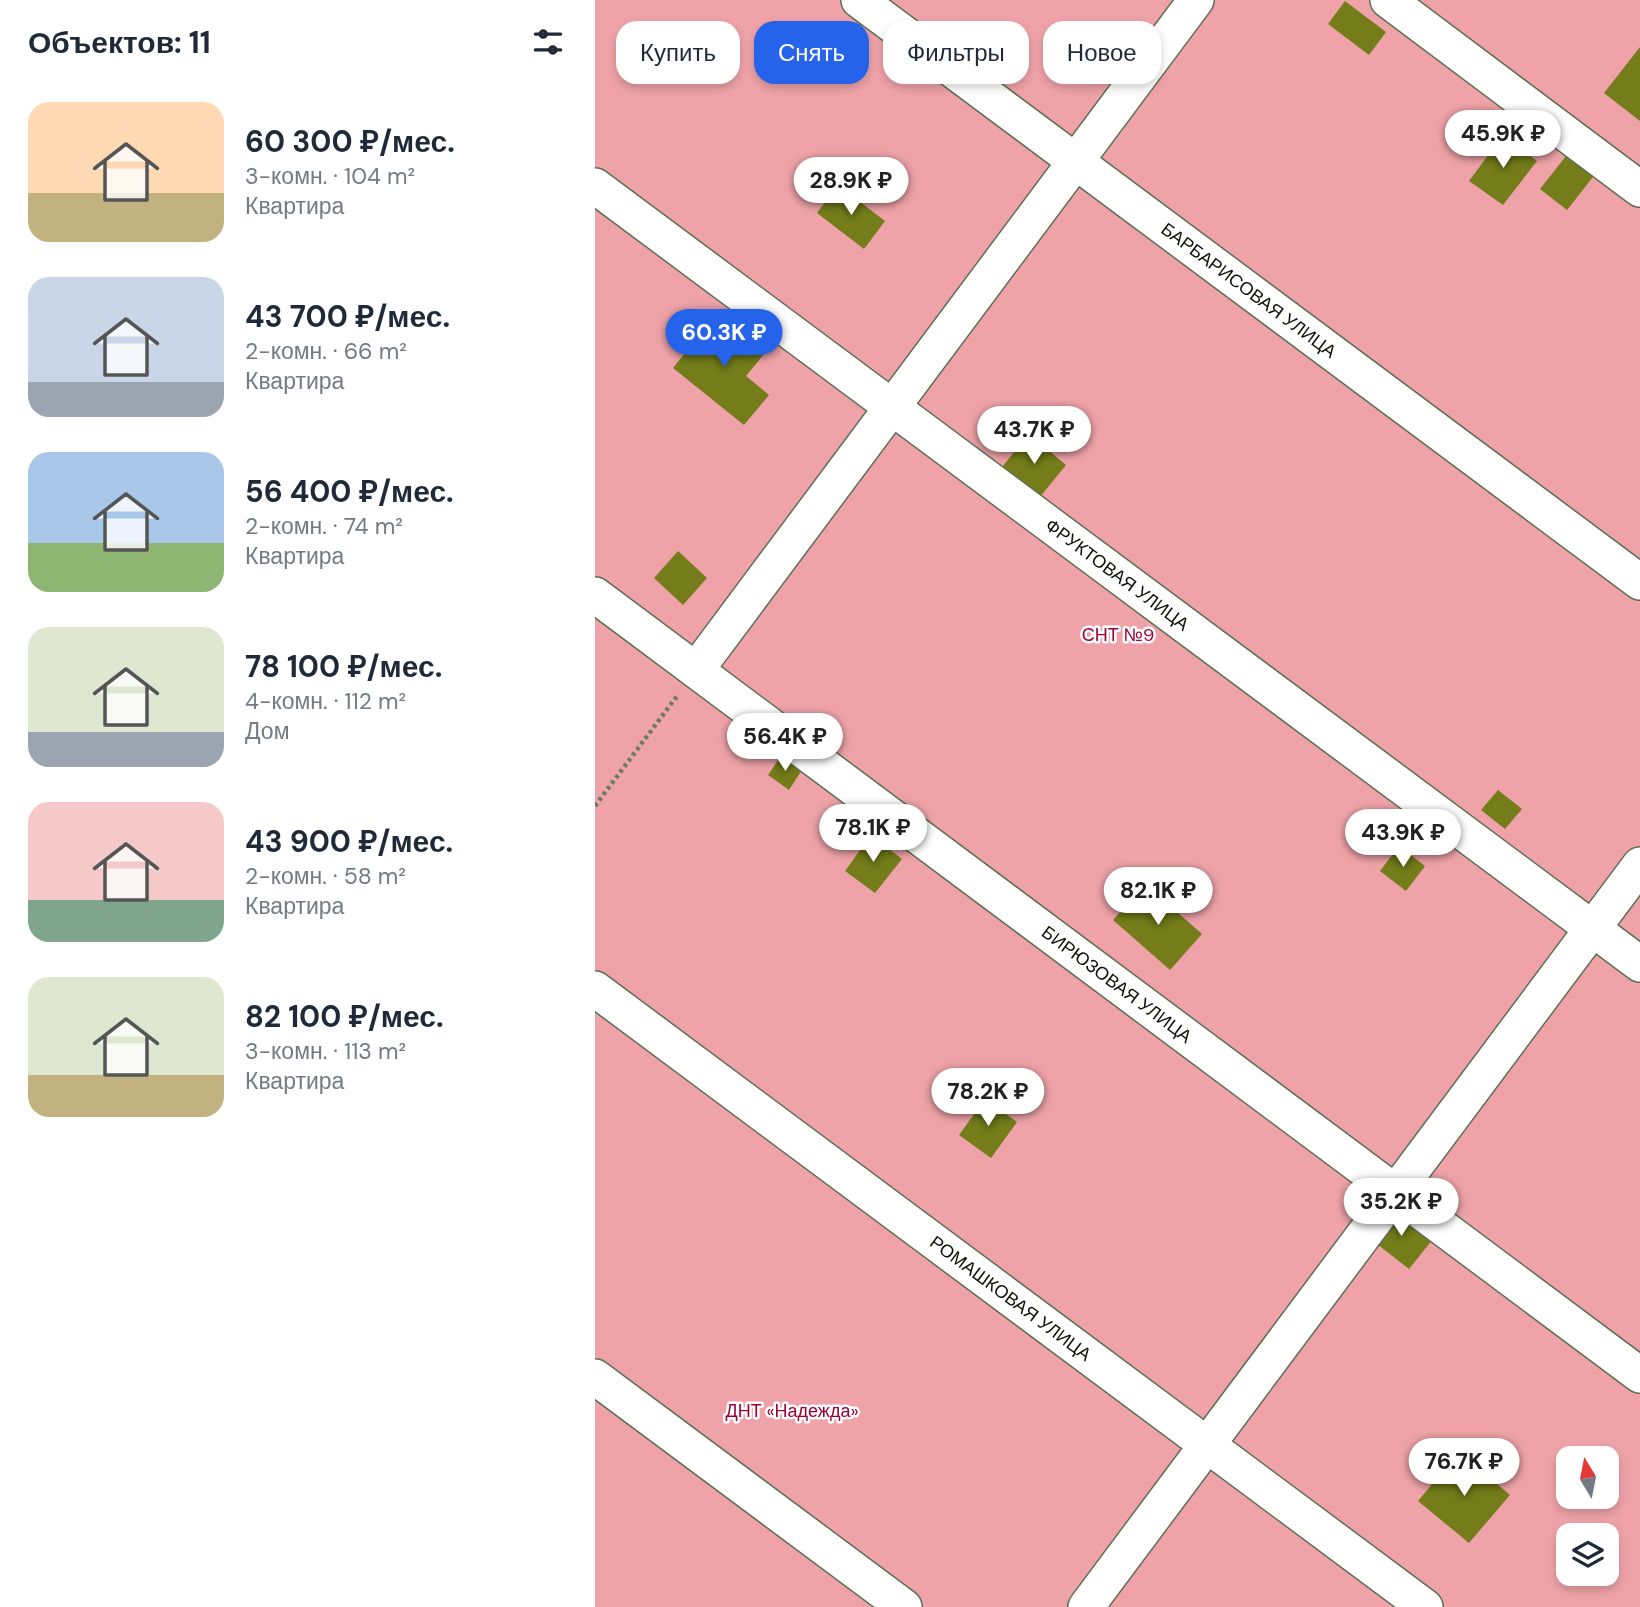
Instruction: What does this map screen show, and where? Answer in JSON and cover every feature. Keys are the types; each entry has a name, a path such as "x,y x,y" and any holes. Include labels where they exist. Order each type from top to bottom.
{"street":[{"name":"БАРБАРИСОВАЯ УЛИЦА","path":"859,0 1640,582"},
{"path":"696,670 1196,0"},
{"path":"1388,0 1640,189"},
{"name":"ФРУКТОВАЯ УЛИЦА","path":"595,186 1640,964"},
{"name":"БИРЮЗОВАЯ УЛИЦА","path":"595,595 1640,1375"},
{"path":"1086,1607 1640,865"},
{"name":"РОМАШКОВАЯ УЛИЦА","path":"595,989 1425,1607"},
{"path":"595,1377 904,1607"}],"path":[{"path":"595,806 696,670"}],"green space":[{"name":"СНТ №9","path":"595,0 1640,0 1640,1607 595,1607"}],"building":[{"path":"1345,1 1386,32 1369,55 1328,24"},
{"path":"1640,47 1640,121 1604,93"},
{"path":"1503,135 1537,161 1503,205 1469,181"},
{"path":"1566,156 1593,177 1567,210 1540,189"},
{"path":"838,185 885,221 864,249 817,213"},
{"path":"716,315 764,354 746,376 769,395 744,425 673,368"},
{"path":"1029,434 1066,465 1039,498 1002,467"},
{"path":"678,551 707,578 683,605 654,578"},
{"path":"781,756 802,770 789,790 768,775"},
{"path":"1498,790 1522,809 1505,829 1481,810"},
{"path":"871,835 902,859 875,893 845,871"},
{"path":"1399,846 1425,866 1406,891 1380,871"},
{"path":"1145,884 1202,934 1170,970 1113,920"},
{"path":"985,1099 1017,1122 991,1158 959,1135"},
{"path":"1392,1207 1433,1239 1409,1269 1368,1237"},
{"path":"1459,1452 1510,1495 1469,1543 1418,1501"}],"park label":[{"name":"ДНТ «Надежда»","path":"792,1411"}]}
